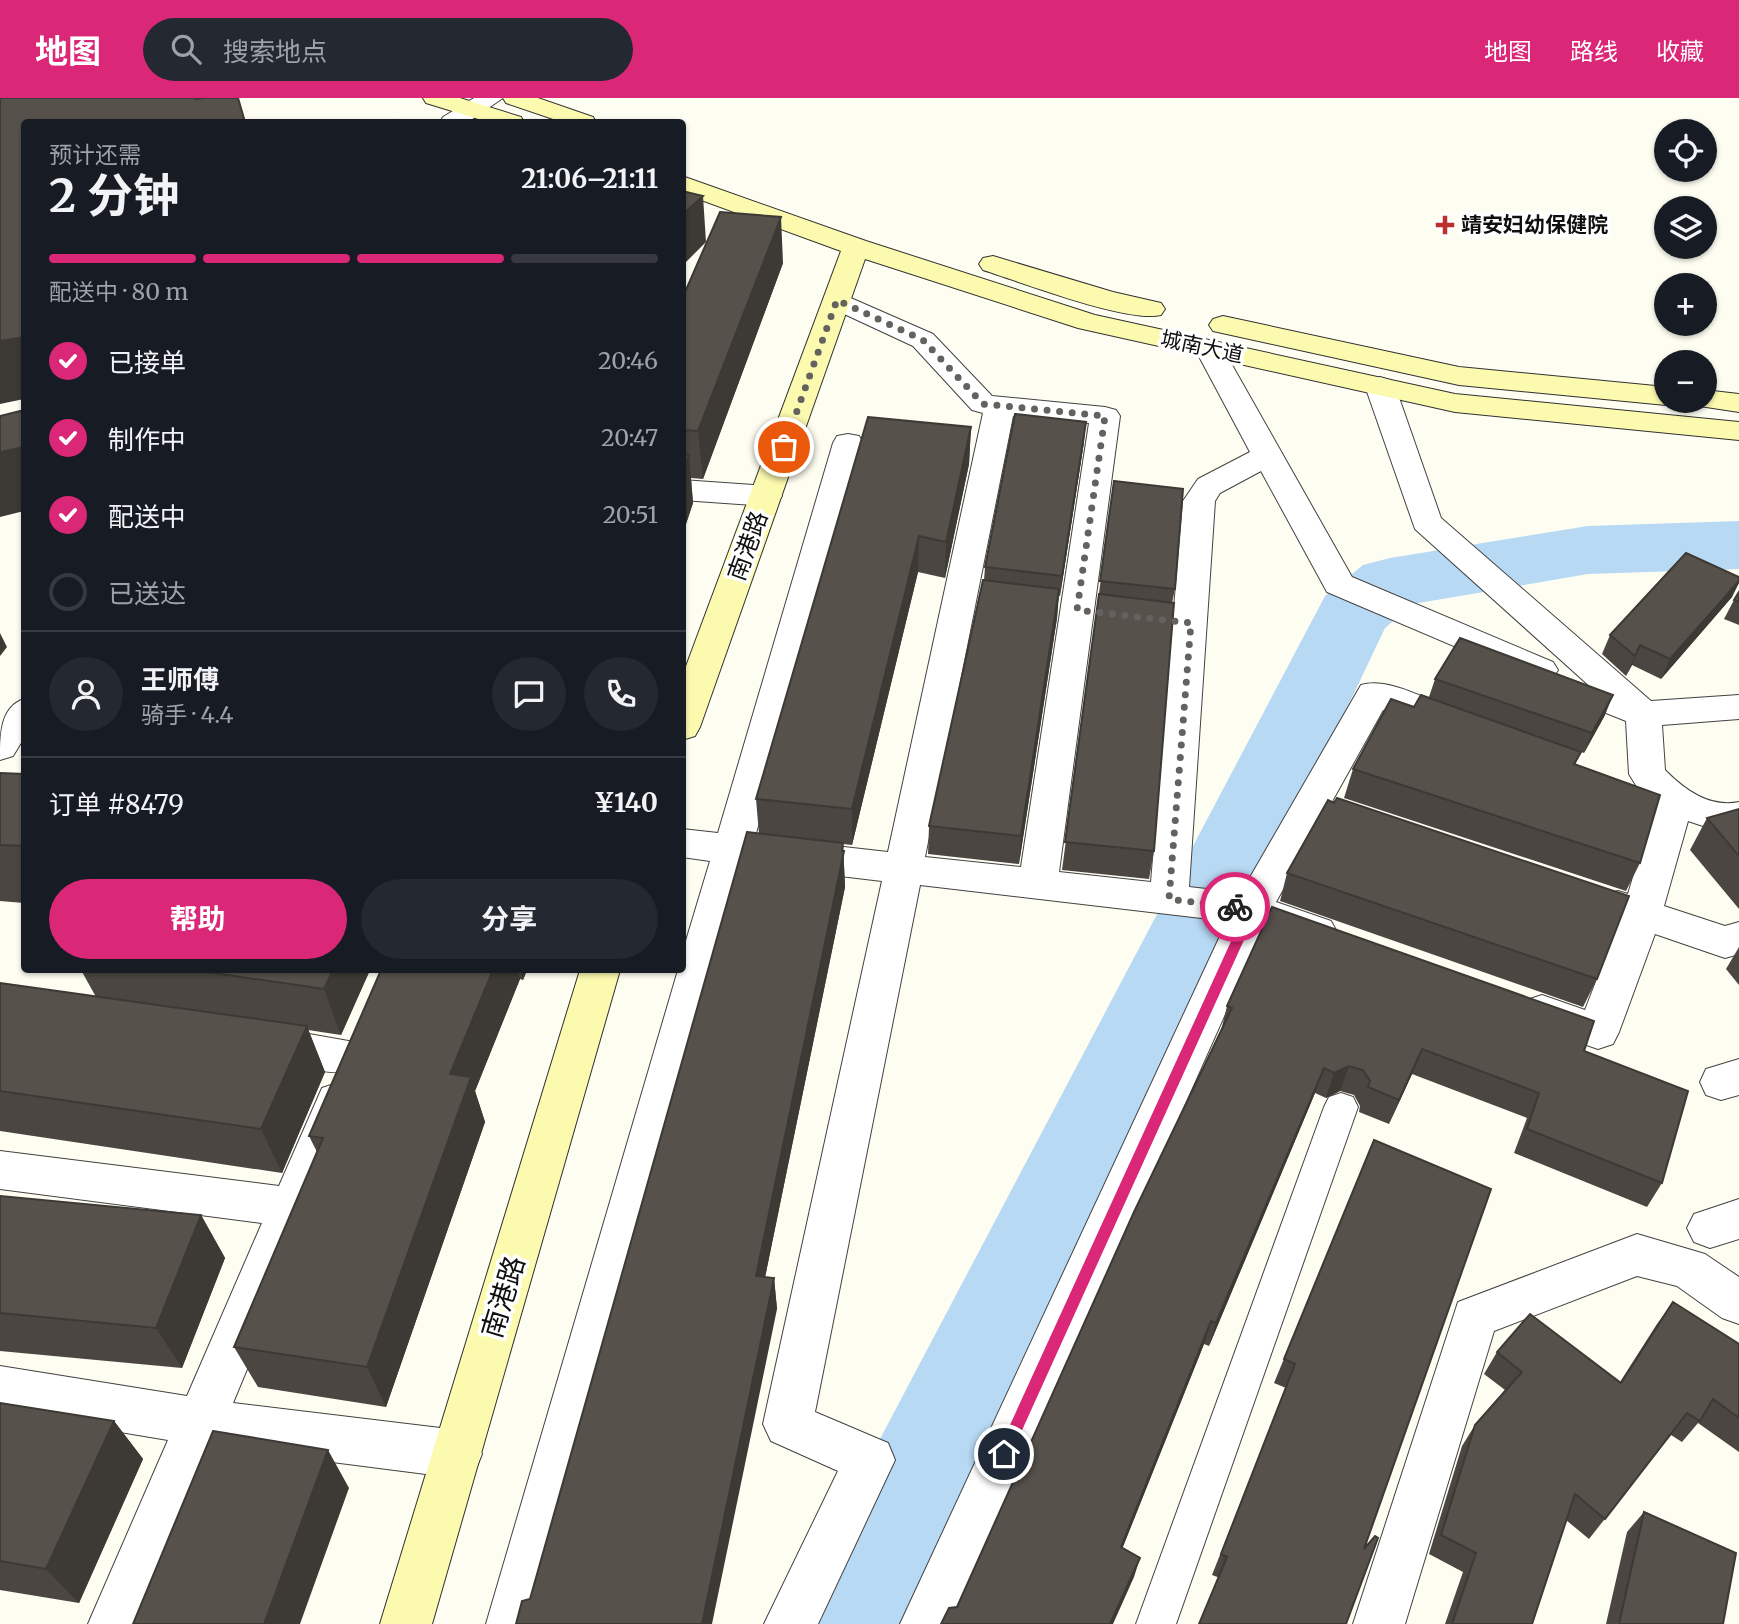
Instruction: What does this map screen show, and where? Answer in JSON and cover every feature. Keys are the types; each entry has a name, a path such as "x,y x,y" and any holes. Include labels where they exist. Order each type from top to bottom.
{"main road":[{"path":"435,98 482,103 507,119"},
{"path":"515,98 575,119"},
{"name":"城南大道","path":"686,159 880,228 1106,299 1459,376 1654,395"},
{"name":"城南大道","path":"686,185 856,247 1088,322 1455,403 1739,431"},
{"name":"南港路","path":"686,716 856,247"},
{"path":"1717,400 1739,402"},
{"name":"南港路","path":"406,1624 599,973"}],"street":[{"path":"457,119 482,103"},
{"path":"837,300 923,340 983,404 1105,416 1038,884"},
{"path":"1209,349 1339,584 1643,714 1738,708"},
{"path":"1380,386 1426,522 1643,714 1647,775 1674,802"},
{"path":"790,1624 870,1460 788,1424 904,869 973,597 1000,406"},
{"path":"512,1624 848,443"},
{"path":"1169,899 1178,621 1199,501 1209,486 1268,455"},
{"path":"686,490 766,496"},
{"path":"926,1624 1252,909 1374,694 1466,727"},
{"path":"0,747 21,716"},
{"path":"0,758 21,761"},
{"path":"1609,778 1724,820 1739,816"},
{"path":"1508,1000 1598,1032 1642,914 1674,802"},
{"path":"1313,804 1352,817"},
{"path":"686,843 1252,909 1354,946"},
{"path":"1590,896 1725,942 1739,938"},
{"path":"114,1624 364,1038 232,1038"},
{"path":"0,1170 292,1207"},
{"path":"1378,1624 1475,1317 1637,1255 1689,1269 1739,1303"},
{"path":"0,1389 200,1422 457,1454"}],"lane":[{"path":"1156,1624 1341,1107"}],"building":[{"path":"0,98 238,98 244,119 21,119 21,338 0,341"},
{"path":"686,192 703,196 686,211"},
{"path":"720,212 781,217 698,431 686,430 686,290"},
{"path":"21,411 21,448 0,452 0,416"},
{"path":"1015,414 1086,422 1062,576 985,567"},
{"path":"868,417 971,427 946,542 919,536 852,809 756,799"},
{"path":"1114,481 1183,489 1175,589 1100,581"},
{"path":"1686,553 1739,577 1739,581 1670,659 1640,645 1635,656 1610,635"},
{"path":"983,580 1059,589 1021,836 929,826"},
{"path":"1099,594 1174,603 1154,851 1065,842"},
{"path":"1460,638 1613,695 1592,733 1435,679"},
{"path":"1421,695 1581,752 1574,764 1660,795 1640,863 1353,769 1391,699 1414,707"},
{"path":"0,773 21,774 21,846 0,845"},
{"path":"1337,798 1629,896 1597,979 1287,873 1328,800 1334,803"},
{"path":"1739,809 1739,856 1707,818"},
{"path":"747,832 843,843 844,851 756,1276 774,1278 702,1624 516,1624 522,1601 530,1599"},
{"path":"1272,907 1594,1021 1584,1051 1688,1091 1662,1183 1527,1129 1539,1093 1422,1049 1399,1100 1368,1087 1370,1081 1363,1070 1349,1066 1334,1073 1324,1068 1216,1323 1211,1321 1121,1547 1140,1558 1110,1624 941,1624 949,1608 957,1607 1134,1212 1232,1008 1227,1006"},
{"path":"214,973 332,973 324,989"},
{"path":"380,973 492,973 450,1074 471,1077 367,1367 234,1347 323,1138 309,1136"},
{"path":"0,983 307,1026 261,1129 0,1091"},
{"path":"1374,1140 1491,1189 1364,1549 1375,1536 1378,1538 1346,1624 1199,1624 1227,1557 1221,1554 1295,1364 1284,1359"},
{"path":"0,1196 201,1215 156,1328 0,1313"},
{"path":"1673,1302 1739,1344 1739,1418 1713,1399 1700,1421 1687,1413 1605,1519 1575,1494 1532,1624 1452,1624 1476,1553 1441,1535 1475,1425 1522,1372 1497,1352 1530,1314 1621,1383"},
{"path":"0,1403 114,1421 46,1569 0,1561"},
{"path":"213,1431 328,1450 264,1624 133,1624"},
{"path":"1644,1512 1736,1553 1723,1624 1619,1624"}],"waterway":[{"path":"848,1624 1353,614 1390,583 1588,550 1739,545"}],"way so far":[{"path":"784,447 837,300 923,340 983,404 1105,416 1077,610 1191,623 1169,899 1235,907"}],"place":[{"name":"靖安妇幼保健院","path":"1445,225"}],"route":[{"path":"1004,1454 1252,909 1235,907"}]}
